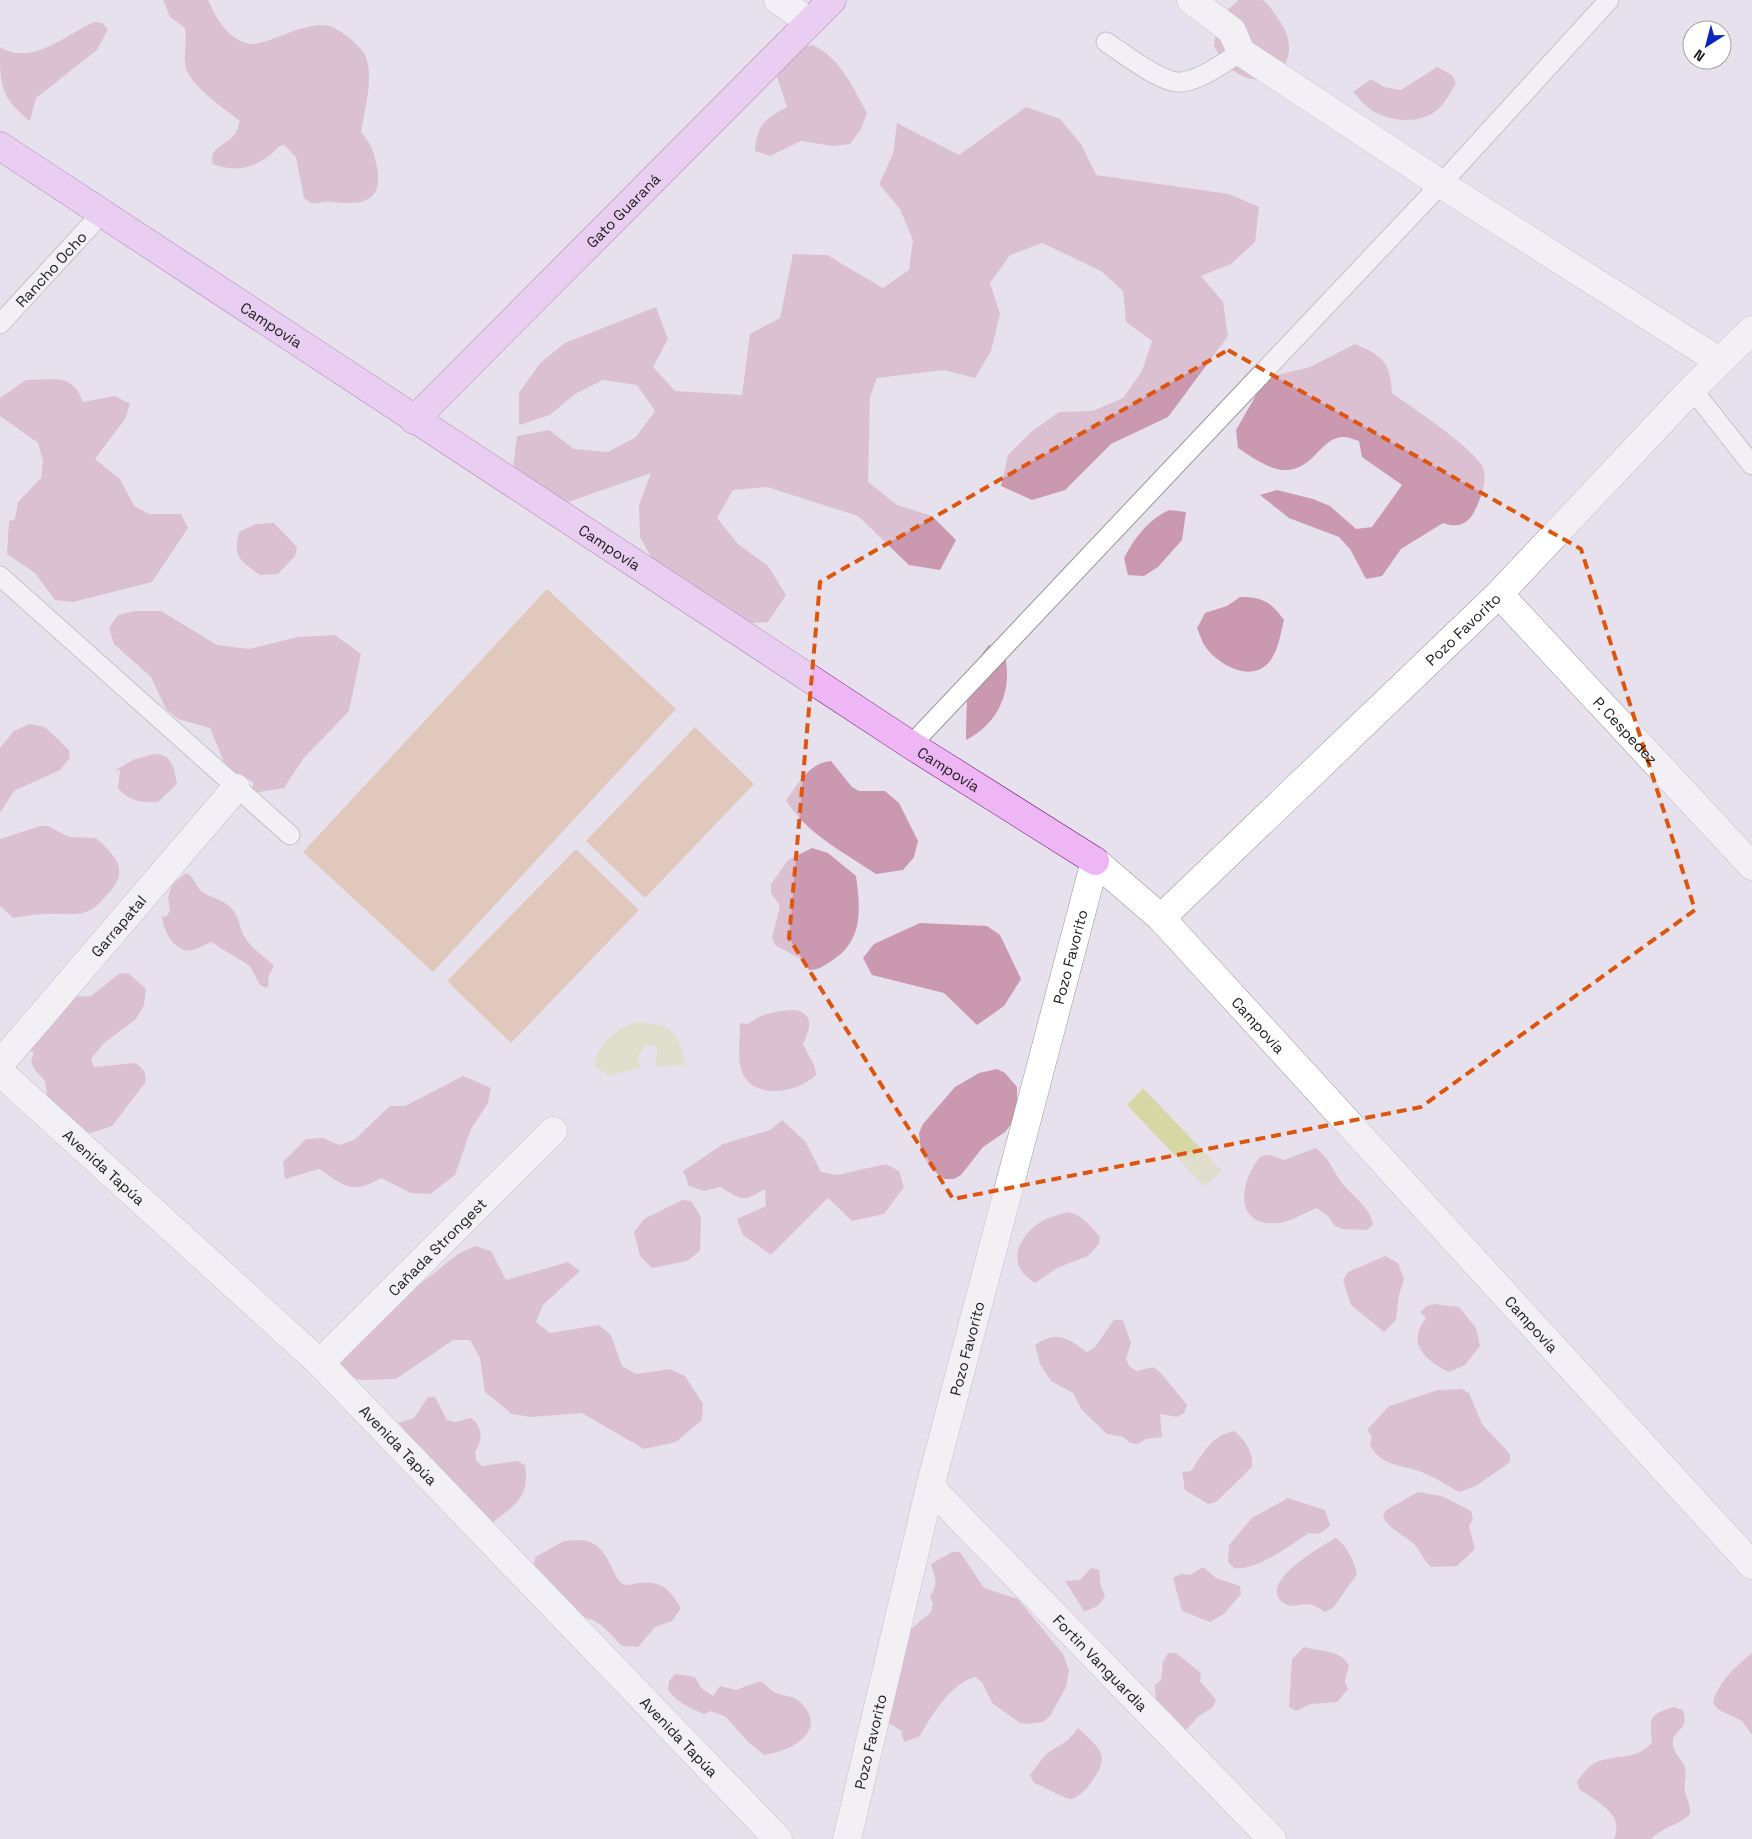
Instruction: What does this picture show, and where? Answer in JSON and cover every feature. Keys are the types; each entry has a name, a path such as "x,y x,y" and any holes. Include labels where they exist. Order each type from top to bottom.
{"street":[{"path":"778,0 810,22"},
{"name":"Gato Guaraná","path":"414,420 832,0"},
{"path":"1191,0 1232,31 1241,52 1441,184 1719,361"},
{"name":"Campovía","path":"0,146 911,745 1095,861 1161,918 1752,1565"},
{"name":"Pozo Favorito","path":"1161,918 1499,594 1692,389 1752,330"},
{"name":"P. Cespedez","path":"1499,594 1752,866"},
{"name":"Garrapatal","path":"0,1064 236,788"},
{"name":"Pozo Favorito","path":"847,1839 930,1487 1095,861"},
{"name":"Avenida Tapúa","path":"0,1072 320,1363 778,1839"},
{"name":"Cañada Strongest","path":"320,1363 553,1131"},
{"name":"Fortin Vanguardia","path":"930,1487 1272,1839"}],"lane":[{"path":"911,745 1441,184 1609,0"},
{"path":"1106,42 1164,79 1180,83 1200,76 1241,52"},
{"name":"Rancho Ocho","path":"0,324 102,213"},
{"path":"1692,389 1752,465"},
{"path":"0,576 290,835"}],"highlighted area":[{"path":"1228,350 1581,549 1695,910 1421,1107 953,1199 789,938 820,582"}],"shaded area":[{"path":"163,0 208,0 219,21 230,34 237,39 252,44 257,44 299,29 325,25 336,29 357,45 366,57 369,69 369,87 361,132 372,148 377,167 377,188 373,195 360,202 311,203 304,198 296,157 284,145 256,164 242,168 228,168 213,164 213,154 230,139 240,121 207,95 192,79 185,63 185,28 170,17"},
{"path":"1239,0 1264,1 1277,17 1287,36 1289,53 1284,66 1273,76 1259,80 1244,77 1228,66 1214,46 1218,18"},
{"path":"94,22 102,23 108,29 97,50 36,98 30,121 13,105 4,90 0,72 0,47 12,52 36,51"},
{"path":"813,45 831,58 851,83 867,113 861,129 850,144 833,146 801,141 770,156 755,151 758,135 763,124 787,107 777,77 783,63 794,51"},
{"path":"1437,67 1452,75 1456,83 1436,111 1419,119 1399,120 1389,118 1371,110 1353,92 1371,79 1384,87 1401,90"},
{"path":"1026,107 1060,119 1081,144 1096,175 1229,194 1259,207 1255,242 1231,264 1201,276 1223,302 1228,336 1168,417 1111,444 1065,490 1032,500 1001,486 1008,455 1031,432 1059,412 1093,411 1123,398 1142,371 1152,341 1126,322 1123,291 1101,271 1042,243 1010,255 990,283 1000,314 991,351 975,378 944,370 877,378 870,397 868,482 897,505 932,516 956,540 940,570 909,565 858,516 767,487 733,490 717,518 738,544 768,566 786,595 768,622 734,624 656,566 640,537 639,505 651,473 557,506 513,468 517,436 549,430 574,449 608,452 636,437 655,411 637,385 603,380 575,394 550,415 519,425 519,393 540,363 565,343 656,307 668,339 653,367 675,391 742,395 750,334 780,318 793,254 827,255 883,288 909,270 913,240 900,209 879,184 893,154 897,123 959,155"},
{"path":"1355,344 1372,352 1383,361 1389,374 1392,393 1457,440 1478,460 1483,468 1485,478 1481,496 1474,512 1465,523 1453,525 1443,523 1401,549 1382,576 1366,579 1350,549 1339,537 1289,518 1260,495 1277,490 1313,499 1330,506 1356,529 1372,527 1402,485 1362,457 1359,441 1344,437 1336,438 1328,442 1303,465 1294,469 1284,470 1266,465 1238,448 1236,430 1263,383 1277,375 1310,367"},
{"path":"56,379 70,383 78,392 83,402 115,396 130,404 125,419 95,459 120,479 134,506 149,514 181,514 188,528 152,582 73,602 55,600 35,573 7,554 9,521 15,519 18,502 41,478 43,461 38,443 0,416 0,398 26,380"},
{"path":"1169,510 1186,512 1182,540 1158,567 1144,576 1128,575 1124,558 1133,543 1148,524"},
{"path":"274,523 297,547 295,556 278,574 260,575 239,558 237,541 239,532 256,524"},
{"path":"547,589 676,709 433,972 303,852"},
{"path":"1240,597 1255,598 1266,602 1284,620 1273,657 1265,666 1249,672 1231,667 1214,656 1203,643 1197,628 1205,613 1227,606"},
{"path":"134,611 161,611 217,645 249,649 298,637 335,635 361,654 349,711 303,759 284,788 253,793 253,782 226,767 210,728 178,719 166,709 151,677 114,644 109,628 118,615"},
{"path":"989,645 1004,653 1007,666 1005,692 995,715 987,725 966,740 967,701 971,678 981,656"},
{"path":"29,724 45,727 69,750 70,758 60,770 14,791 0,813 0,748 14,731"},
{"path":"695,727 754,784 645,898 586,841"},
{"path":"154,754 165,757 172,763 177,784 158,802 146,802 126,796 118,788 120,770 114,771 135,759"},
{"path":"831,761 852,787 859,791 885,791 899,803 918,841 914,857 903,870 876,874 815,833 794,812 786,800 805,775 817,766"},
{"path":"40,826 48,826 69,837 96,838 115,859 119,866 118,880 94,908 80,913 39,914 13,918 0,906 0,839"},
{"path":"812,848 828,853 856,876 859,913 854,935 849,945 841,954 822,967 809,970 799,958 775,945 772,938 780,906 771,893 771,884 788,860"},
{"path":"576,849 639,910 511,1043 447,981"},
{"path":"186,873 191,876 201,891 231,908 249,943 274,966 268,977 269,985 266,988 260,985 250,966 211,942 193,950 187,950 176,945 171,940 162,916 166,917 170,911 168,897 172,885"},
{"path":"920,923 987,926 1000,935 1021,979 1004,1006 977,1025 944,993 872,975 863,958 874,944"},
{"path":"128,973 146,989 144,1005 136,1019 103,1044 91,1059 94,1067 135,1063 141,1067 146,1076 145,1083 112,1126 91,1133 57,1123 49,1108 45,1081 34,1069 31,1061 34,1052 18,1048 56,998 91,996 119,974"},
{"path":"796,1010 809,1020 809,1029 803,1044 815,1067 816,1075 797,1087 785,1090 773,1091 752,1085 744,1077 740,1065 740,1023 748,1024 771,1013"},
{"path":"637,1022 659,1025 672,1032 680,1044 686,1065 656,1066 657,1047 645,1045 638,1056 640,1067 610,1076 594,1066 599,1050 609,1038"},
{"path":"997,1069 1005,1073 1017,1087 1017,1104 1012,1123 1005,1132 983,1147 961,1175 954,1179 944,1179 930,1168 921,1152 919,1133 923,1124 955,1087 979,1073"},
{"path":"463,1076 491,1088 488,1103 471,1129 455,1175 430,1194 411,1193 381,1178 362,1186 348,1186 319,1169 285,1179 283,1162 306,1139 323,1138 339,1145 354,1140 390,1106 405,1106"},
{"path":"1143,1088 1222,1171 1205,1187 1127,1105"},
{"path":"782,1120 805,1141 821,1172 837,1175 886,1164 899,1171 904,1187 884,1214 852,1221 828,1198 771,1255 743,1235 737,1219 766,1206 765,1189 747,1198 733,1195 721,1187 704,1191 689,1186 683,1171 723,1144 770,1130"},
{"path":"1316,1148 1328,1160 1342,1183 1368,1212 1373,1224 1367,1230 1342,1229 1334,1225 1329,1217 1317,1208 1280,1223 1264,1223 1254,1218 1247,1211 1244,1201 1248,1178 1261,1156 1269,1155 1284,1160"},
{"path":"682,1200 691,1201 701,1217 700,1251 687,1261 652,1268 640,1256 634,1232 644,1219"},
{"path":"1069,1212 1090,1225 1100,1237 1099,1244 1088,1256 1057,1268 1035,1283 1024,1274 1019,1265 1018,1249 1027,1234 1039,1223 1051,1217"},
{"path":"475,1246 491,1251 506,1280 568,1262 580,1271 543,1305 536,1322 550,1333 599,1325 611,1335 622,1366 636,1374 670,1369 685,1376 703,1404 702,1420 676,1442 644,1449 582,1413 531,1417 512,1414 485,1392 480,1358 470,1340 453,1340 396,1379 361,1380 343,1375 332,1359 390,1296 419,1285 458,1254"},
{"path":"1385,1256 1398,1263 1404,1279 1399,1295 1396,1320 1384,1332 1351,1305 1343,1280 1348,1272"},
{"path":"1434,1304 1459,1307 1476,1328 1480,1346 1465,1365 1449,1372 1427,1357 1419,1347 1419,1331 1426,1318 1420,1312 1427,1306"},
{"path":"1114,1320 1123,1320 1131,1343 1126,1359 1130,1367 1137,1371 1153,1367 1160,1372 1187,1405 1184,1413 1177,1417 1160,1414 1162,1437 1146,1439 1138,1444 1130,1443 1123,1437 1107,1434 1081,1409 1073,1393 1051,1381 1040,1364 1035,1345 1043,1340 1057,1337 1062,1338 1074,1343 1087,1352 1094,1348"},
{"path":"1462,1389 1469,1393 1482,1424 1510,1454 1510,1462 1476,1486 1459,1492 1424,1473 1387,1462 1370,1445 1372,1436 1367,1430 1389,1406 1438,1390"},
{"path":"428,1397 435,1397 447,1420 455,1422 471,1418 478,1425 480,1438 475,1452 476,1460 482,1466 517,1461 525,1465 525,1486 519,1500 491,1524 395,1424 414,1418"},
{"path":"1234,1431 1248,1447 1252,1457 1252,1467 1216,1502 1208,1504 1185,1490 1182,1472 1191,1471 1204,1451 1214,1441 1226,1433"},
{"path":"1418,1492 1442,1496 1471,1511 1473,1519 1469,1526 1475,1549 1457,1566 1431,1567 1414,1544 1393,1529 1383,1517 1386,1510"},
{"path":"1288,1498 1325,1510 1330,1525 1321,1533 1309,1533 1262,1562 1243,1568 1234,1568 1228,1562 1229,1545 1252,1518"},
{"path":"1336,1538 1350,1554 1357,1574 1333,1608 1325,1612 1309,1604 1292,1606 1285,1604 1277,1596 1278,1587 1284,1577 1306,1557"},
{"path":"584,1540 595,1544 606,1556 619,1581 623,1584 629,1585 646,1582 664,1587 681,1608 672,1621 655,1627 638,1647 622,1646 603,1627 592,1620 585,1617 566,1616 534,1568 535,1557 564,1541"},
{"path":"952,1552 960,1552 984,1588 1018,1599 1063,1654 1069,1670 1066,1687 1050,1716 1043,1722 1028,1724 1020,1723 992,1703 982,1682 975,1677 957,1686 950,1693 936,1710 920,1736 905,1742 901,1734 903,1732 889,1723 888,1705 911,1629 931,1612 933,1604 930,1596 935,1588 935,1581 931,1564"},
{"path":"1203,1567 1216,1578 1240,1586 1241,1594 1224,1614 1210,1622 1182,1611 1173,1578 1181,1574 1190,1575"},
{"path":"1091,1568 1099,1570 1101,1587 1105,1595 1102,1602 1097,1606 1084,1611 1065,1581 1080,1580"},
{"path":"1304,1647 1329,1652 1345,1660 1349,1665 1345,1681 1348,1689 1337,1702 1311,1704 1296,1711 1289,1707 1292,1659"},
{"path":"1168,1653 1176,1653 1201,1673 1200,1681 1216,1700 1213,1707 1199,1716 1187,1729 1178,1729 1156,1702 1155,1685 1161,1680 1163,1662"},
{"path":"1752,1653 1752,1735 1742,1721 1719,1710 1713,1703 1723,1681"},
{"path":"675,1674 695,1677 701,1688 713,1696 720,1686 736,1690 760,1681 774,1692 797,1699 800,1702 808,1712 811,1722 809,1730 795,1744 775,1753 764,1755 748,1742 726,1717 711,1711 704,1714 680,1702 668,1690 669,1681"},
{"path":"1674,1707 1683,1710 1685,1717 1683,1726 1673,1739 1673,1744 1674,1750 1685,1768 1685,1789 1690,1814 1656,1834 1651,1839 1614,1839 1616,1822 1613,1816 1601,1804 1579,1789 1577,1781 1590,1766 1598,1762 1639,1753 1646,1748 1652,1742 1651,1722 1653,1718 1660,1712"},
{"path":"1078,1728 1098,1748 1102,1760 1089,1786 1077,1797 1069,1799 1034,1783 1030,1775 1046,1754 1068,1740"}]}
